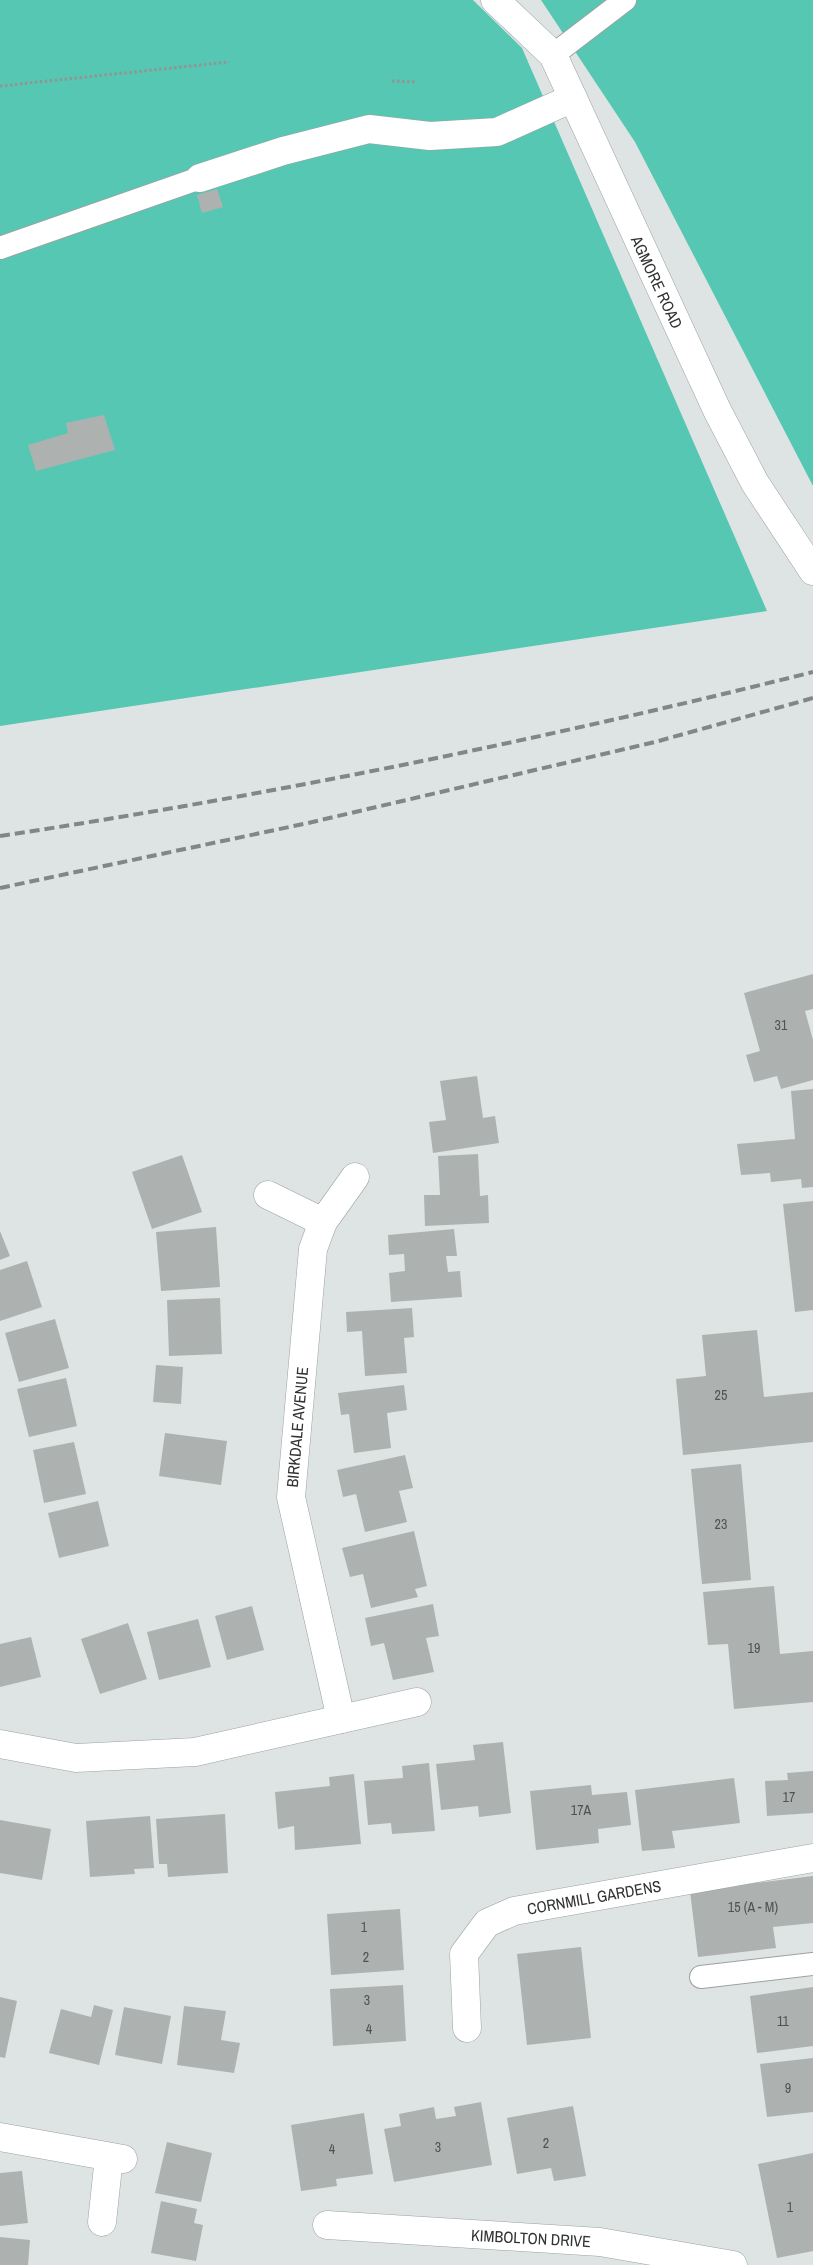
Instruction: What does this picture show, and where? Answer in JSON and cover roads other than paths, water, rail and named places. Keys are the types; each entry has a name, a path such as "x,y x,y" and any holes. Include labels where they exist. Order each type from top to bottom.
{"street":[{"name":"AGMORE ROAD","path":"495,0 553,55 717,410 755,483 813,571"},
{"path":"200,178 284,151 369,129 430,136 497,132 573,98"},
{"name":"BIRKDALE AVENUE","path":"341,1719 291,1497 313,1249 323,1222 355,1178"},
{"path":"268,1195 323,1222"},
{"path":"0,1744 76,1758 195,1752 418,1702"},
{"name":"CORNMILL GARDENS","path":"467,2028 464,1954 487,1923 514,1911 813,1858"},
{"path":"0,2137 116,2158 102,2222"},
{"name":"KIMBOLTON DRIVE","path":"327,2226 600,2242 733,2265"}],"lane":[{"path":"553,55 625,0"},
{"path":"0,248 200,178"},
{"path":"701,1977 813,1964"}],"railway":[{"path":"0,836 205,802 408,764 510,743 813,672"},
{"path":"0,888 308,823 655,742 813,698"}]}
